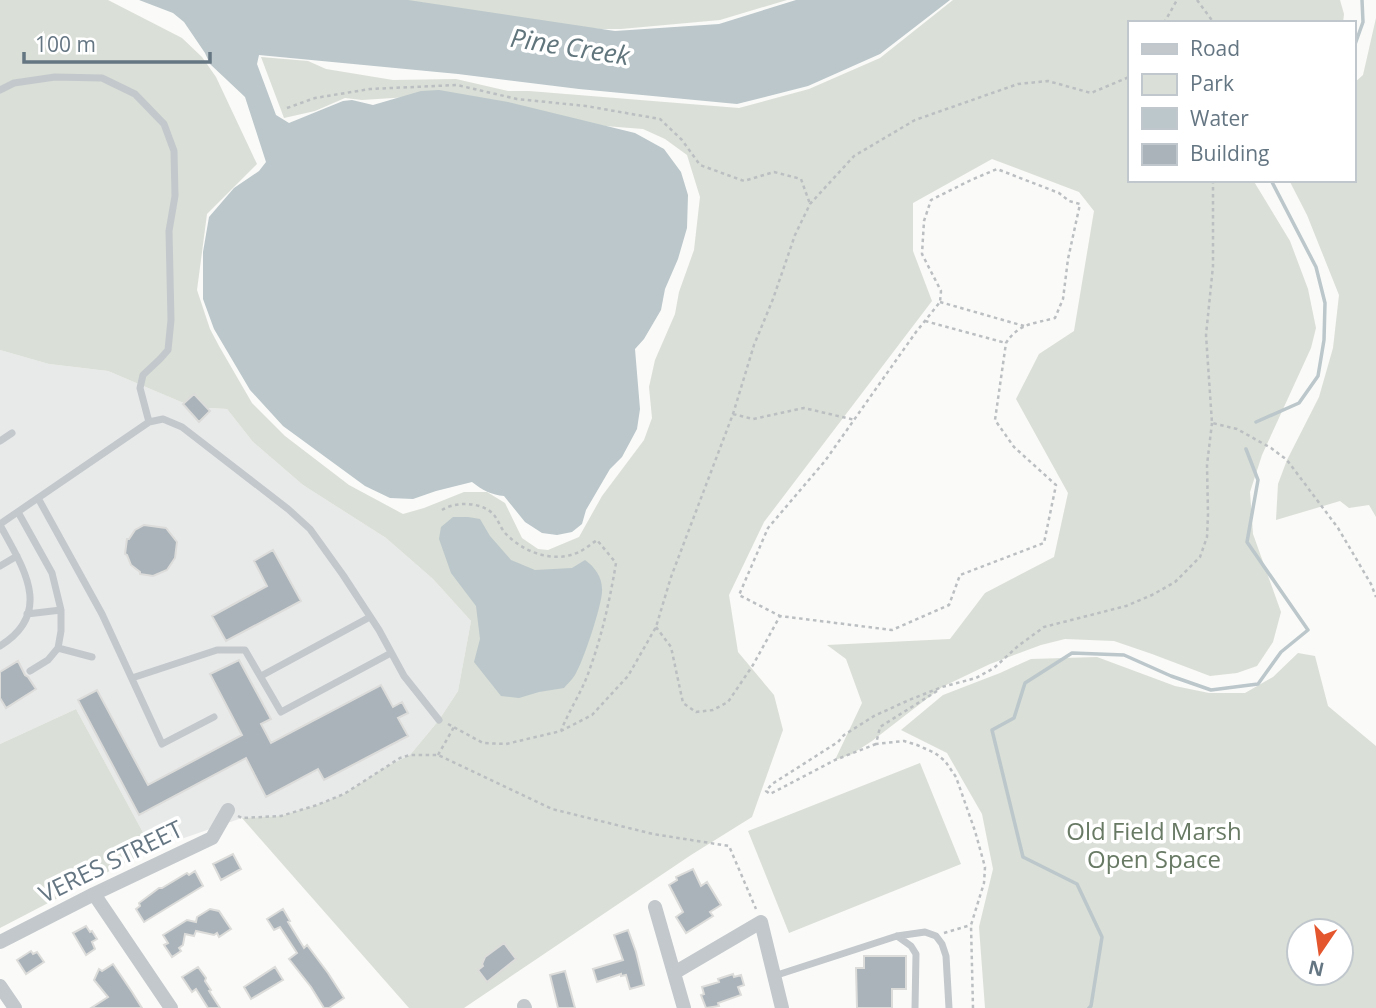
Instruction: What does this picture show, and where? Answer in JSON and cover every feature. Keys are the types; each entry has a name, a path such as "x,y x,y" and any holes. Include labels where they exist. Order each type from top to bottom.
{"street":[{"name":"VERES STREET","path":"0,942 212,838 228,810"},
{"path":"94,894 171,1008"},
{"path":"655,907 684,1008"},
{"path":"674,973 761,922 782,1008"},
{"path":"0,986 15,1008"}],"lane":[{"path":"0,90 14,83 55,77 103,78 135,94 164,124 174,151 175,196 169,231 171,320 168,349 143,374 141,388 149,422"},
{"path":"0,646 22,625 30,607 31,593 26,572 0,524 149,422 163,419 182,427 310,529 370,617 404,677 439,720"},
{"path":"0,441 12,433"},
{"path":"38,498 102,614 162,744 214,717"},
{"path":"18,512 52,573 61,610 58,648 48,660 30,671"},
{"path":"0,566 17,556"},
{"path":"27,614 61,610"},
{"path":"261,676 370,617"},
{"path":"58,648 92,657"},
{"path":"132,678 217,650 245,650 281,712 391,653"},
{"path":"774,976 897,936 925,932 936,936 946,956 950,1008"},
{"path":"897,936 911,946 916,954 915,1008"}],"path":[{"path":"1165,21 1177,0"},
{"path":"1197,0 1213,21"},
{"path":"439,720 483,743 506,744 561,731 592,715 628,676 656,628 671,577 733,414 754,345 795,235 810,204 854,156 915,120 1018,84 1048,81 1091,93 1128,77"},
{"path":"287,108 315,98 370,89 457,85 517,99 586,106 660,119 682,140 700,166 744,181 774,172 801,179 810,204"},
{"path":"997,169 1080,204 1068,259 1063,299 1055,318 1024,326 1013,333 1006,343 995,420 1014,447 1056,485 1044,543 960,575 949,606 892,630 780,616 739,595 768,528 825,461 925,321 940,302 941,291 922,254 924,221 930,200 997,169"},
{"path":"973,1008 971,925 984,883 985,867 956,777 945,761 936,753 904,741 876,744 835,760 771,794 766,791 772,784 874,716 909,699 976,678 994,668 1044,627 1126,606 1152,594 1175,582 1200,557 1207,537 1207,465 1212,423 1206,335 1213,267 1213,182"},
{"path":"940,302 1024,326"},
{"path":"925,321 1006,343"},
{"path":"733,414 753,419 804,408 855,420"},
{"path":"1212,423 1237,429 1271,448 1286,460 1338,528 1376,597"},
{"path":"442,510 450,505 475,505 492,513 504,532 530,551 551,558 577,553 597,540 617,563 590,670 561,731"},
{"path":"656,628 671,647 683,703 696,712 713,710 728,702 753,665 780,616"},
{"path":"876,744 880,727 942,687"},
{"path":"438,755 454,727"},
{"path":"228,810 242,818 281,816 344,794 400,758 410,755 438,755 552,809 653,834 729,846 761,922"},
{"path":"936,936 971,925"}],"shaded area":[{"path":"0,350 49,364 108,371 193,407 227,409 253,442 303,485 386,538 433,579 471,621 458,691 439,720 410,755 387,766 344,794 317,805 281,816 242,818 152,849 76,709 0,744"}],"green space":[{"path":"0,0 108,0 182,38 202,57 216,77 257,164 207,214 197,290 210,329 252,403 285,436 349,485 403,514 464,492 487,492 505,503 522,538 538,549 548,550 579,537 602,496 644,440 652,418 649,387 655,360 675,314 679,292 694,250 700,197 687,155 665,139 643,129 605,126 439,95 362,100 345,98 315,111 284,118 261,57 308,61 326,69 393,80 456,79 508,91 739,108 809,89 880,58 953,0 1340,0 1344,14 1343,21 1128,21 1128,182 1254,182 1290,241 1308,289 1316,328 1311,348 1262,455 1250,492 1253,534 1281,612 1273,642 1257,666 1237,673 1210,676 1114,641 1065,639 990,664 942,687 872,741 852,754 835,760 862,703 846,659 827,645 950,639 985,593 1054,557 1068,493 1016,399 1039,354 1074,331 1094,211 1079,192 992,159 913,203 913,251 932,301 764,522 729,595 738,652 774,695 783,730 752,817 464,1008 409,1008 242,818 281,816 317,805 344,794 387,766 410,755 439,720 458,691 471,621 433,579 386,538 303,485 253,442 227,409 193,407 108,371 49,364 0,350"},
{"path":"322,0 787,0 720,20 600,29"},
{"path":"1376,18 1376,517 1369,505 1349,508 1340,501 1276,520 1278,484 1319,397 1333,348 1339,295 1307,215 1290,182 1355,182 1355,82 1363,75"},
{"name":"Old Field Marsh Open Space","path":"1298,653 1315,656 1328,706 1376,746 1376,1008 985,1008 979,927 993,869 982,814 947,753 901,730 943,695 1031,659 1097,657 1175,686 1209,693 1245,693 1273,677"},
{"path":"76,709 152,849 0,928 0,744"},
{"path":"920,763 961,864 789,933 748,831"}],"water":[{"path":"139,0 408,0 615,31 719,24 796,0 950,0 880,54 808,86 737,104 259,55 257,64 276,115 289,123 343,101 352,100 373,105 421,91 439,90 508,102 635,133 664,149 681,172 688,195 687,228 665,289 661,310 635,349 640,409 637,429 622,457 610,469 586,510 582,524 572,532 557,535 542,533 525,522 504,496 487,492 472,482 413,499 390,498 365,486 283,426 250,390 214,329 203,299 203,252 209,217 234,188 259,171 266,162 245,97 210,64 184,22 173,13"},
{"path":"453,517 480,519 490,536 511,560 535,570 572,568 585,560 598,573 602,592 595,622 574,677 564,688 519,698 501,696 474,662 480,639 476,606 451,573 439,539 441,527"}],"building":[{"path":"194,394 210,411 199,422 183,404"},
{"path":"144,525 166,528 177,542 175,558 167,570 153,576 140,574 125,554 127,539"},
{"path":"273,550 301,601 226,641 212,616 267,586 254,561"},
{"path":"239,660 271,719 261,724 271,743 381,685 393,707 402,702 408,713 398,718 408,736 324,780 318,769 266,797 246,758 139,815 78,700 97,690 148,785 242,735 210,674"},
{"path":"18,661 36,689 6,708 0,698 0,672"},
{"path":"233,854 241,869 221,880 213,864"},
{"path":"693,869 701,886 707,882 721,905 710,912 713,916 686,933 676,917 683,912 669,885 677,880 676,877"},
{"path":"195,871 203,886 144,922 136,909 140,906 139,903 159,888"},
{"path":"210,909 219,911 231,929 219,937 217,933 214,935 196,931 194,936 185,934 183,945 179,948 181,951 172,957 164,945 168,943 163,935 187,920 196,922 197,917"},
{"path":"283,909 304,948 307,945 344,998 329,1008 324,1008 289,959 297,953 280,927 274,930 267,919"},
{"path":"86,926 97,939 92,942 95,949 86,955 73,933"},
{"path":"628,930 644,985 630,989 626,975 621,974 597,982 593,969 623,960 614,935"},
{"path":"504,943 516,959 487,982 478,970 483,966 485,957"},
{"path":"31,951 33,954 37,952 44,962 26,974 17,960"},
{"path":"864,956 906,956 906,989 892,989 892,1008 857,1008 856,968 864,968"},
{"path":"113,964 142,1008 91,1008 108,997 94,980 99,969 102,971"},
{"path":"198,967 220,1008 208,1008 196,989 192,992 182,977"},
{"path":"275,967 283,980 251,999 244,987"},
{"path":"565,971 575,1008 558,1008 550,975"},
{"path":"733,974 734,977 741,975 744,985 738,987 741,995 718,1003 719,1006 706,1008 701,995 704,994 702,987"}],"waterway":[{"name":"Pine Creek","path":"1355,44 1363,22 1362,0"},
{"name":"Pine Creek","path":"1256,422 1299,403 1318,376 1324,340 1325,303 1316,267 1272,182"},
{"name":"Pine Creek","path":"1089,1008 1102,937 1077,884 1023,857 992,730 1014,718 1025,683 1072,653 1124,655 1211,690 1258,684 1281,652 1308,630 1247,542 1258,480 1246,449"}]}
